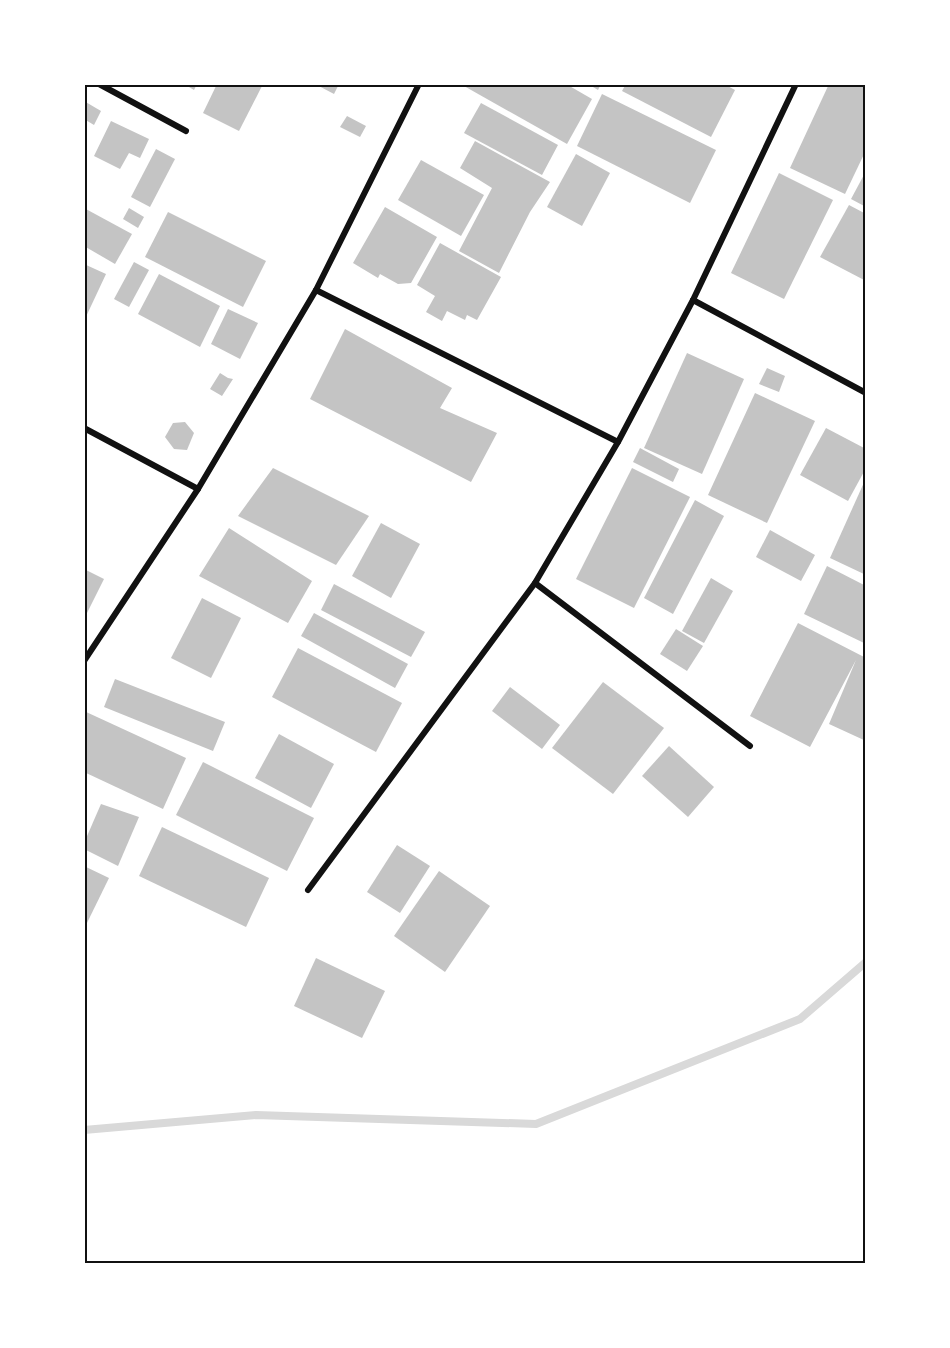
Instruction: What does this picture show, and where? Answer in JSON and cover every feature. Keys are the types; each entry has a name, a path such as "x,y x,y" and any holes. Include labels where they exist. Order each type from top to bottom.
{"street":[{"path":"99,84 186,131"},
{"path":"84,661 198,489 316,290 419,84"},
{"path":"308,890 536,583 618,442 693,300 796,84"},
{"path":"316,290 618,442"},
{"path":"693,300 866,393"},
{"path":"84,428 198,489"},
{"path":"536,583 750,746"}],"building":[{"path":"184,84 197,84 194,90"},
{"path":"217,84 263,84 239,131 203,113"},
{"path":"315,84 339,84 334,94"},
{"path":"465,84 566,84 592,99 567,144 464,86"},
{"path":"588,84 601,84 598,90"},
{"path":"626,84 724,84 735,90 711,137 622,91"},
{"path":"829,84 866,84 866,150 845,194 790,168"},
{"path":"602,94 716,150 690,203 577,146"},
{"path":"84,101 101,111 94,125 84,119"},
{"path":"481,103 558,145 542,175 464,133"},
{"path":"347,116 366,126 360,137 340,127"},
{"path":"111,121 149,139 140,158 129,153 120,169 94,156"},
{"path":"475,141 550,182 530,212 499,273 459,251 492,188 460,168"},
{"path":"156,149 175,159 150,207 131,197"},
{"path":"576,154 610,173 582,226 547,207"},
{"path":"421,160 484,195 461,236 398,200"},
{"path":"866,171 866,207 851,199"},
{"path":"779,173 833,200 784,299 731,273"},
{"path":"849,205 866,214 866,281 820,257"},
{"path":"385,207 437,237 411,283 398,284 380,274 378,278 353,263"},
{"path":"84,208 132,234 115,264 84,246"},
{"path":"129,208 144,217 138,228 123,219"},
{"path":"168,212 266,261 243,307 145,257"},
{"path":"440,243 501,277 477,320 467,315 465,320 447,311 442,321 426,312 435,296 417,285"},
{"path":"134,262 149,270 129,307 114,299"},
{"path":"84,264 106,274 84,321"},
{"path":"159,274 220,306 200,347 138,314"},
{"path":"228,309 258,323 240,359 211,344"},
{"path":"345,329 452,388 440,408 497,433 471,482 310,399"},
{"path":"687,353 744,379 702,474 644,448"},
{"path":"767,368 785,376 779,392 759,384"},
{"path":"220,373 233,379 222,396 210,389"},
{"path":"755,393 815,421 767,523 708,495"},
{"path":"185,422 194,433 187,450 174,449 165,437 173,423"},
{"path":"826,428 866,449 866,468 848,501 800,475"},
{"path":"640,448 679,469 673,482 633,462"},
{"path":"273,468 369,516 336,565 238,516"},
{"path":"632,468 690,497 634,608 576,579"},
{"path":"866,478 866,575 830,558"},
{"path":"695,500 724,516 673,614 644,598"},
{"path":"381,523 420,544 391,598 352,576"},
{"path":"229,528 312,581 288,623 199,576"},
{"path":"770,530 815,555 801,581 756,557"},
{"path":"827,566 866,586 866,639 864,643 804,614"},
{"path":"84,569 104,579 87,613 84,611"},
{"path":"711,578 733,591 704,643 682,631"},
{"path":"334,584 425,632 411,657 321,610"},
{"path":"202,598 241,618 211,678 171,658"},
{"path":"314,613 408,664 395,688 301,636"},
{"path":"798,623 866,658 866,741 829,724 856,660 810,747 750,716"},
{"path":"676,629 703,646 687,671 660,654"},
{"path":"298,648 402,703 376,752 272,697"},
{"path":"115,679 225,722 213,751 104,707"},
{"path":"603,682 664,728 613,794 552,748"},
{"path":"510,687 560,725 542,749 492,711"},
{"path":"84,711 186,758 163,809 84,772"},
{"path":"279,734 334,764 311,808 255,778"},
{"path":"669,746 714,787 688,817 642,776"},
{"path":"203,762 314,818 287,871 176,815"},
{"path":"101,804 139,817 118,866 84,849 84,843"},
{"path":"162,827 269,878 246,927 139,876"},
{"path":"397,845 430,866 400,913 367,892"},
{"path":"84,866 109,878 86,925 84,924"},
{"path":"439,871 490,906 445,972 394,936"},
{"path":"316,958 385,991 362,1038 294,1006"}],"waterway":[{"path":"84,1130 256,1115 536,1124 800,1019 866,962"}]}
